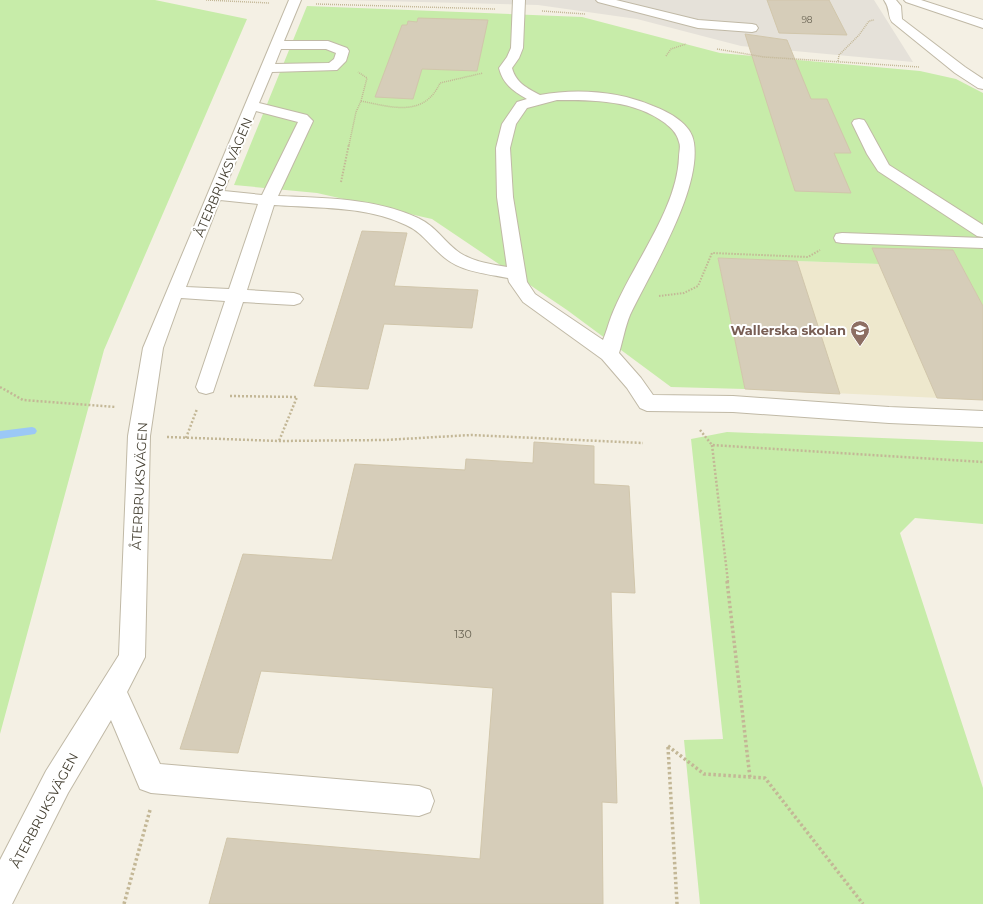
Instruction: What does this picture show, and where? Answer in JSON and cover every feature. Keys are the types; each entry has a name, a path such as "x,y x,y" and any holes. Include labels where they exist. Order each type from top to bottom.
{"street":[{"path":"602,0 698,24 752,28"},
{"path":"890,0 895,6 896,20 960,70 983,85"},
{"path":"910,0 983,24"},
{"name":"ÅTERBRUKSVÄGEN","path":"0,894 57,782 113,691 132,657 139,436 153,348 278,45 294,2"},
{"path":"520,5 517,48 513,58 506,68 508,78 516,87 538,100"},
{"path":"268,68 332,67 340,61 343,51 328,46 278,45"},
{"path":"609,354 620,317 670,217 686,173 687,142 679,128 663,115 638,104 623,100 589,96 557,96 522,104 509,124 503,148 505,197 518,282 529,298 609,354 634,382 647,403 733,404 889,415 983,419"},
{"path":"206,387 268,200 306,121 302,118 253,106"},
{"path":"859,123 874,154 883,168 983,232"},
{"path":"215,195 244,200 268,200 336,205 384,212 406,219 425,228 446,250 460,259 483,267 516,274"},
{"path":"842,238 983,243"},
{"path":"175,292 294,299"},
{"path":"113,691 151,778 419,801"}],"path":[{"path":"206,0 520,5 565,12 590,14"},
{"path":"838,61 839,55 860,35 869,21 896,20"},
{"path":"666,56 671,48 692,42"},
{"path":"716,48 764,57 960,70"},
{"path":"336,205 356,112 361,101 367,78 340,61"},
{"path":"361,101 395,107 415,106 427,103 435,95 440,83 452,79 483,74 487,69 506,68"},
{"path":"632,293 660,296 684,294 698,286 712,253 808,257 842,238"},
{"path":"0,387 23,400 143,409"},
{"path":"186,438 206,387 221,396 297,397 279,441"},
{"path":"681,404 712,445 750,778"},
{"path":"139,436 279,441 385,440 471,435 643,443"},
{"path":"712,445 983,462"},
{"path":"677,904 668,746 704,774 765,778 863,904"},
{"path":"124,904 159,778"}],"shaded area":[{"path":"342,0 874,0 913,62 741,46 637,19 538,5"},
{"name":"Wallerska skolan","path":"873,248 953,250 983,306 983,400 745,389 718,258 879,264"}],"green space":[{"path":"0,0 155,0 247,19 104,350 0,734"},
{"path":"307,6 582,17 720,53 920,71 956,79 983,93 983,306 953,250 873,248 880,264 718,258 745,389 671,387 567,310 432,219 317,193 234,185"},
{"path":"727,432 983,442 983,524 915,518 900,533 983,788 983,904 700,904 684,740 723,739 691,439"}],"building":[{"path":"767,0 829,0 847,35 779,33"},
{"path":"418,18 488,20 477,71 422,69 413,99 375,97 402,25 407,25 408,21 417,22"},
{"path":"745,34 787,40 811,99 827,99 851,153 834,153 851,193 795,191"},
{"path":"362,231 407,233 394,286 478,290 472,328 384,324 368,389 314,386"},
{"path":"872,248 953,250 983,306 983,400 937,398"},
{"path":"718,258 797,261 840,394 745,389"},
{"path":"534,442 594,446 594,484 629,486 635,593 611,592 617,803 602,802 603,904 209,904 227,838 480,859 493,688 261,671 238,753 180,749 243,554 332,560 355,464 465,470 466,459 533,463"}],"waterway":[{"path":"0,435 32,431"}],"place":[{"name":"Wallerska skolan","path":"860,347"}]}
